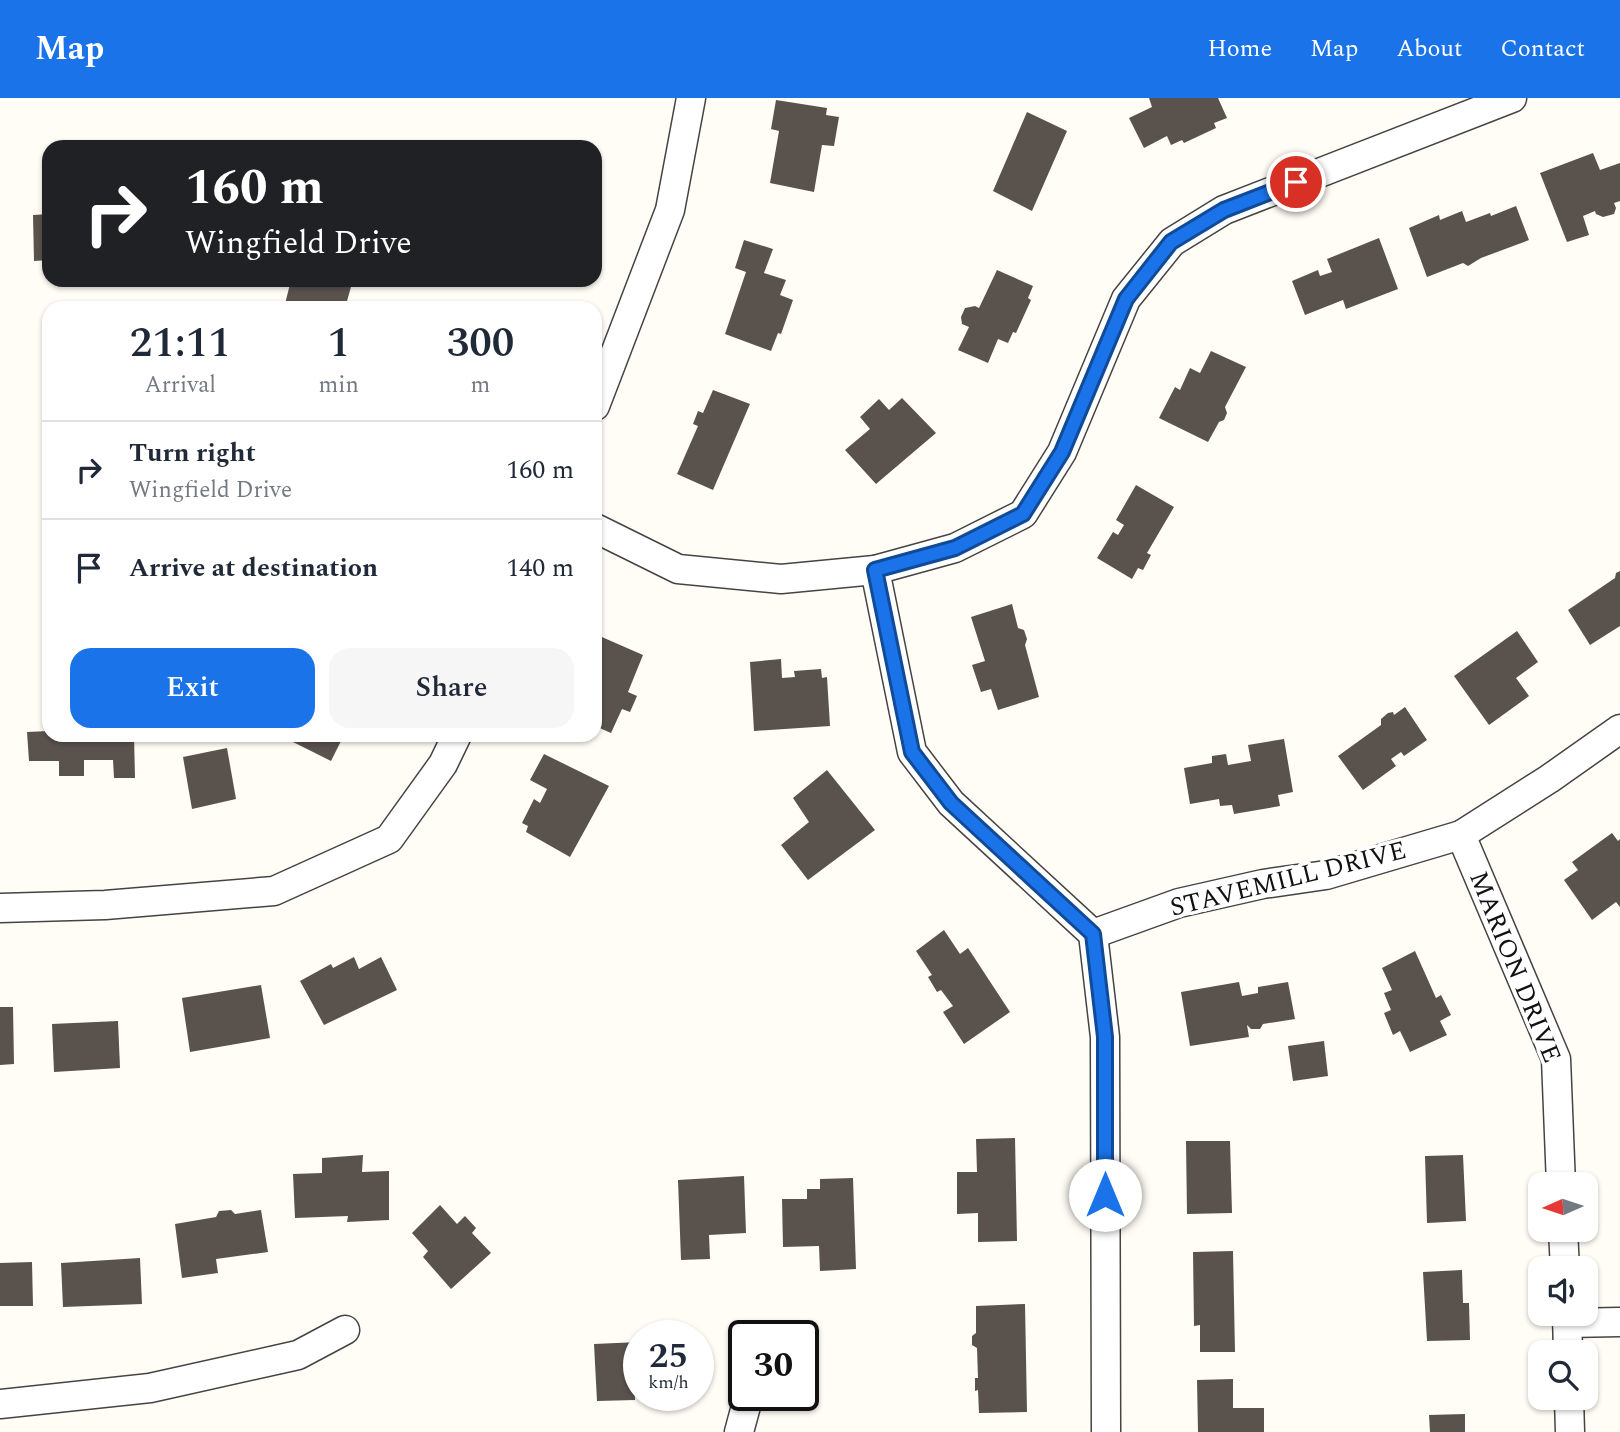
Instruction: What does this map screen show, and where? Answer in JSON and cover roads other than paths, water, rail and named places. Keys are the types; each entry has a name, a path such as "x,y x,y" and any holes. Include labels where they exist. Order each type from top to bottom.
{"street":[{"path":"602,388 670,211 691,98"},
{"path":"602,531 678,569 782,579 875,570 955,548 1023,514 1062,452 1126,299 1171,242 1224,210 1512,98"},
{"path":"875,570 912,752 951,803 1093,934 1105,1037 1106,1432"},
{"name":"STAVEMILL DRIVE","path":"1093,934 1180,903 1263,884 1325,875 1461,835 1549,779 1620,729"},
{"path":"0,908 105,905 274,891 389,839 443,764 454,742"},
{"name":"MARION DRIVE","path":"1461,835 1556,1059 1560,1172"},
{"path":"1598,1321 1620,1322"},
{"path":"0,1404 150,1388 298,1355 345,1330"},
{"path":"1569,1410 1570,1432"},
{"path":"739,1432 745,1411"}]}
